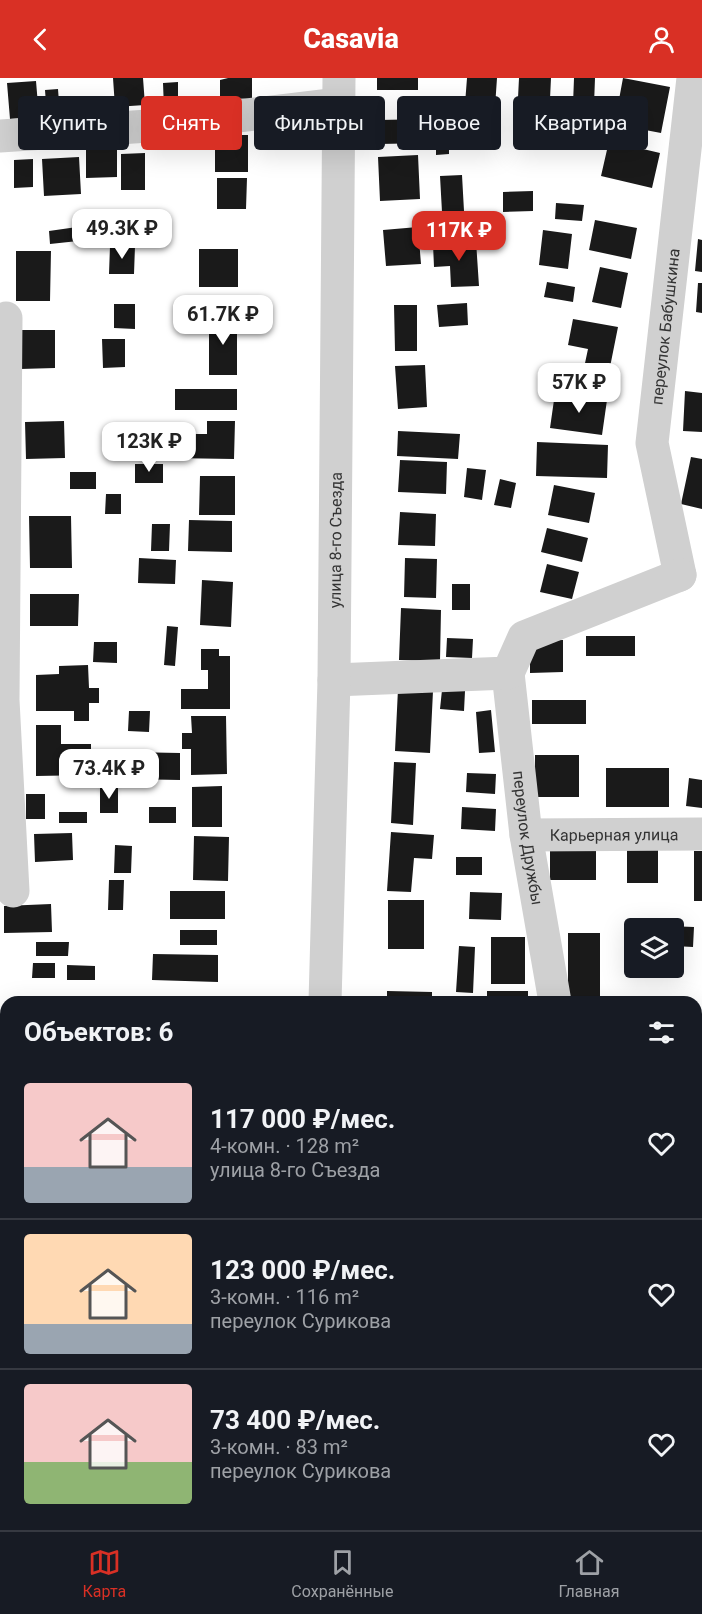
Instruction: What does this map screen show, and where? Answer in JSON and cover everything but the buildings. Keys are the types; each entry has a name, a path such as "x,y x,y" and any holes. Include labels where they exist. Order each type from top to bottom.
{"street":[{"name":"переулок Бабушкина","path":"691,578 651,443 693,78"},
{"path":"0,136 163,125 339,91"},
{"name":"улица 8-го Съезда","path":"325,996 334,680 339,91"},
{"path":"6,318 1,700 13,891"},
{"path":"334,680 508,673 524,637 691,578"},
{"name":"переулок Дружбы","path":"508,673 526,835 554,996"},
{"name":"Карьерная улица","path":"526,835 702,834"}]}
